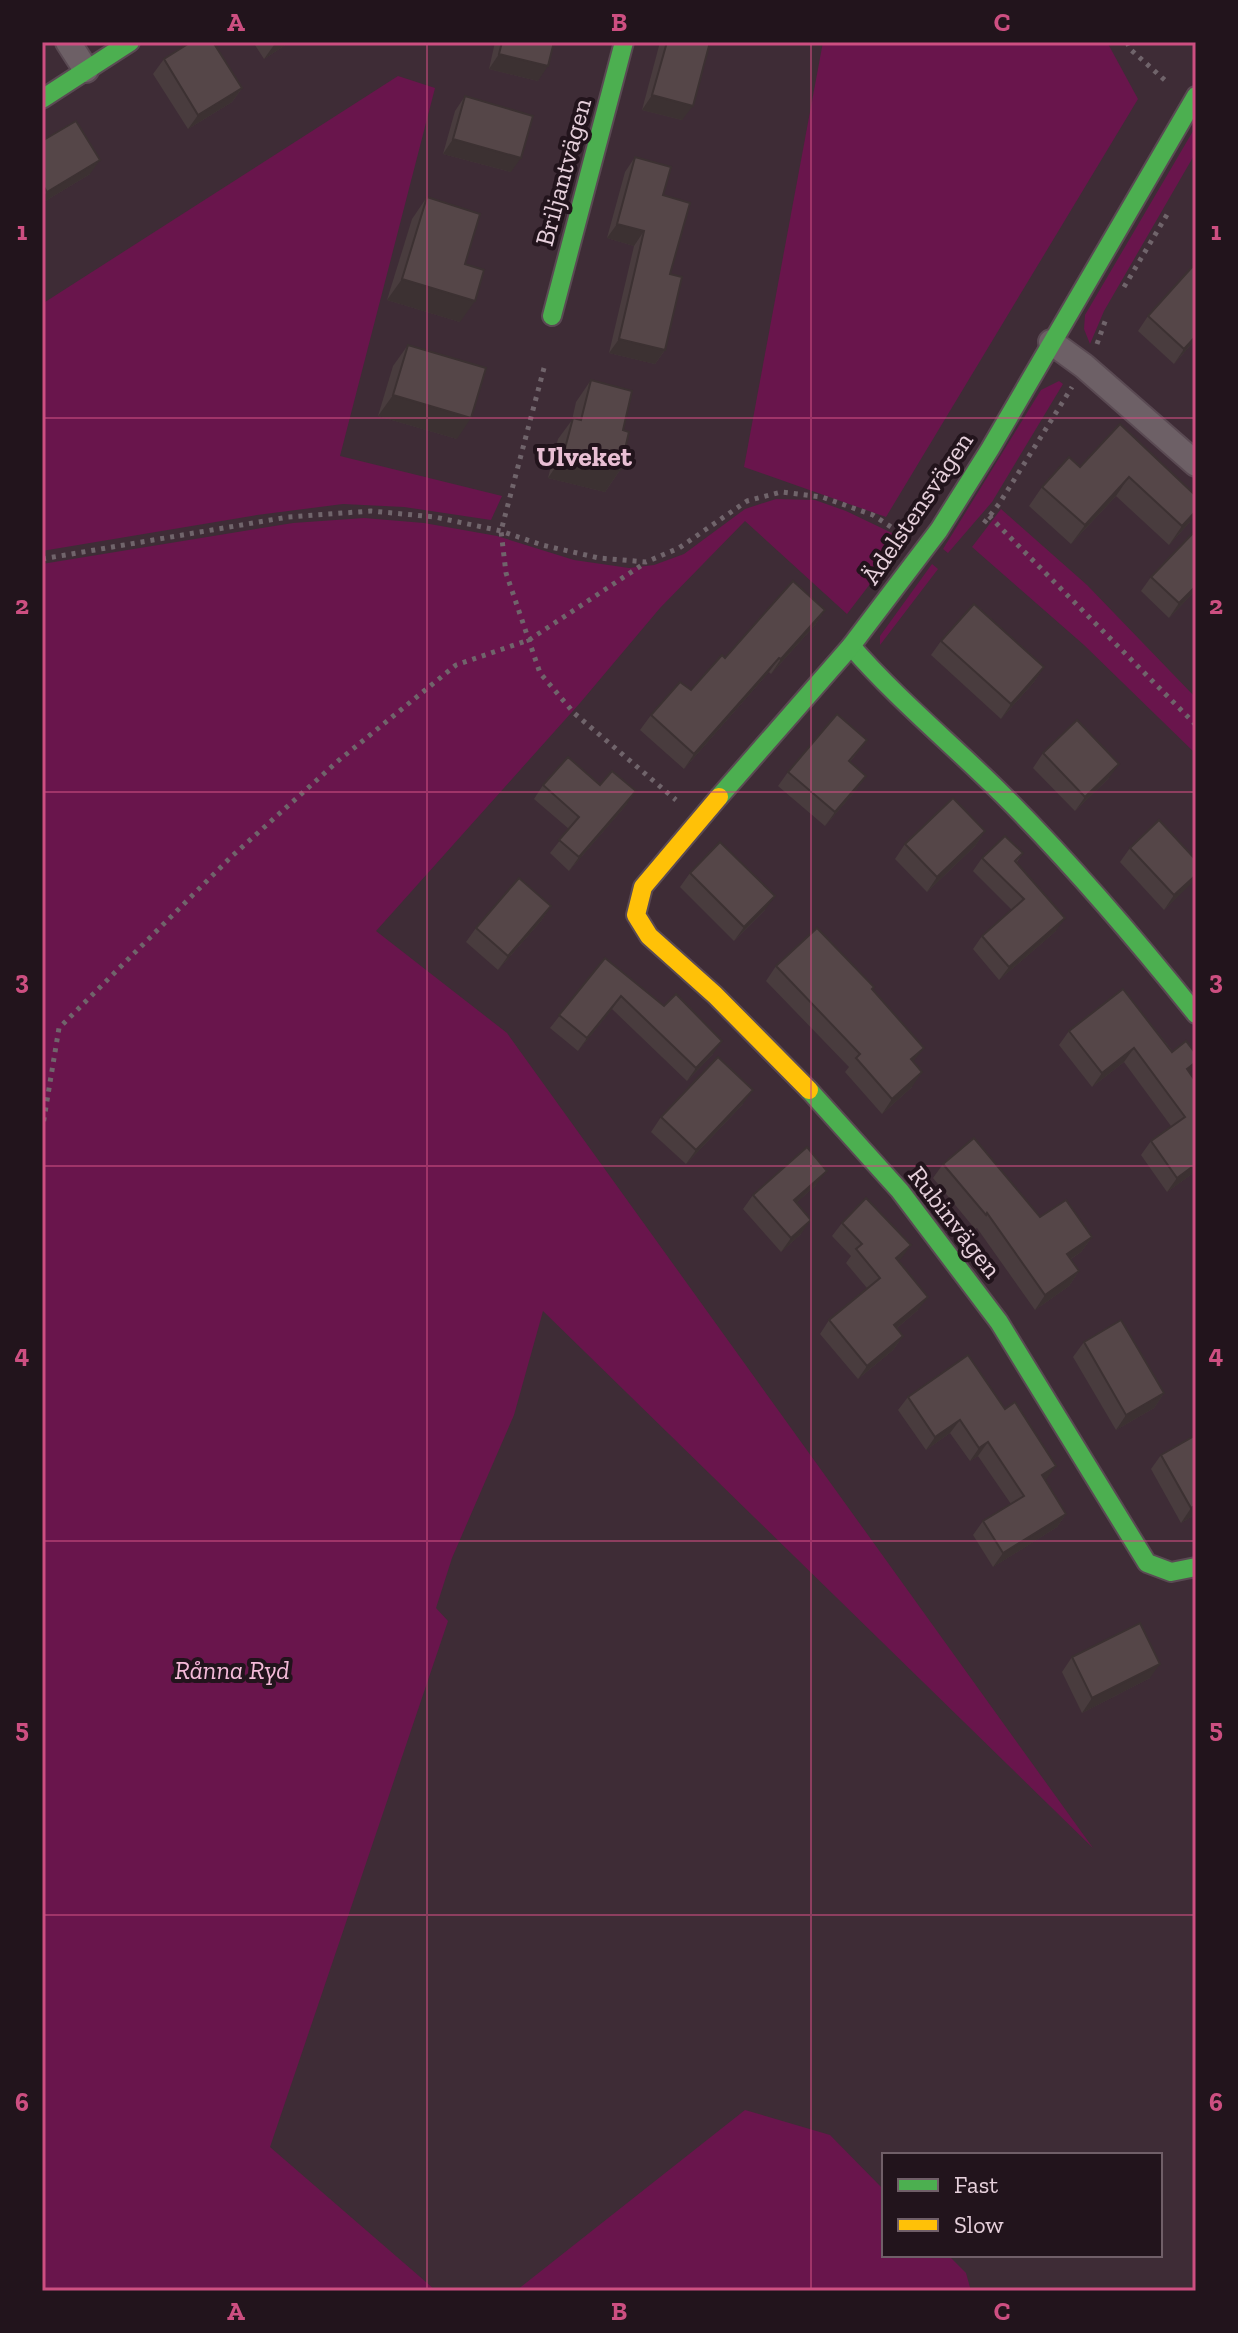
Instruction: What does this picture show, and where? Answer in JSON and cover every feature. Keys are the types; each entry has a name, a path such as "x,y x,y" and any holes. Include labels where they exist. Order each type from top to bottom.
{"street":[{"path":"68,42 86,70"},
{"path":"42,99 130,42"},
{"name":"Briljantvägen","path":"552,316 624,42"},
{"name":"Ädelstensvägen","path":"636,915 643,887 851,646 939,530 1196,96"},
{"path":"1051,342 1084,366 1196,464"},
{"path":"851,646 869,668 957,749 1056,848 1196,1014"},
{"name":"Rubinvägen","path":"636,915 649,936 784,1063 900,1191 999,1322 1147,1563 1164,1573 1187,1572 1196,1567"}],"path":[{"path":"1127,42 1130,49 1170,85"},
{"path":"544,368 501,531 506,573 540,673 574,713 687,810"},
{"path":"42,1131 59,1028 231,857 338,761 456,665 529,640 646,562 679,548 747,501 781,492 822,497 873,515 908,539"},
{"path":"42,559 288,517 357,512 435,517 501,531 542,545 599,558 646,562"},
{"path":"989,516 1196,725"}],"green space":[{"path":"823,42 1107,42 1138,99 886,517 744,467"},
{"path":"398,76 435,88 340,456 502,496 491,520 404,507 343,504 42,551 42,304"},
{"path":"1196,126 1196,152 1104,311 1090,344 1084,329 1085,315"},
{"path":"1059,381 1063,384 992,502 948,553 943,549 1041,390"},
{"name":"Rånna Ryd","path":"776,499 815,500 892,533 900,545 847,614 745,521 660,608 580,703 376,931 507,1033 1093,1848 543,1311 514,1415 452,1558 436,1608 448,1621 270,2147 434,2289 517,2290 745,2110 830,2135 882,2188 882,2257 950,2257 966,2273 971,2291 42,2291 42,564 293,523 364,518 424,523 497,536 574,560 629,568 654,565 684,554 745,509"},
{"path":"1001,509 1087,585 1196,698 1196,754 1084,645 972,547"},
{"path":"932,564 938,569 880,645 880,636"}],"building":[{"path":"191,42 213,42 242,88 198,115 164,59"},
{"path":"502,42 554,42 548,66 499,54"},
{"path":"667,42 710,42 693,106 652,95"},
{"path":"465,96 533,116 521,158 453,139"},
{"path":"76,121 100,160 47,192 42,184 42,141"},
{"path":"635,157 671,167 663,195 690,203 670,274 682,277 665,350 619,339 644,231 617,224"},
{"path":"427,197 480,214 465,264 484,270 475,301 402,279"},
{"path":"1193,266 1196,269 1196,336 1184,349 1148,316"},
{"path":"408,345 486,368 471,418 393,395"},
{"path":"591,380 632,391 623,430 629,432 620,470 563,456 573,418 581,420"},
{"path":"1120,424 1196,496 1196,511 1182,526 1129,477 1085,525 1042,487 1069,457 1080,467"},
{"path":"1196,530 1196,586 1179,603 1151,577"},
{"path":"793,581 825,610 694,754 651,715 680,682 691,690 722,655 725,658"},
{"path":"974,604 1044,667 1011,704 941,641"},
{"path":"837,714 867,740 849,761 866,776 835,812 788,772"},
{"path":"1077,720 1119,764 1085,797 1043,753"},
{"path":"568,757 600,785 612,771 636,791 579,857 559,840 579,817 543,785"},
{"path":"953,798 985,831 937,877 905,844"},
{"path":"1159,820 1196,860 1196,875 1174,895 1130,848"},
{"path":"1005,836 1023,853 1015,861 1065,918 1009,967 982,936 1024,899 982,858"},
{"path":"720,842 775,896 744,927 690,873"},
{"path":"519,878 551,906 508,956 476,928"},
{"path":"817,928 874,987 872,989 924,1048 911,1059 922,1072 892,1099 856,1058 860,1054 776,966"},
{"path":"605,958 664,1006 676,994 722,1041 696,1068 621,996 587,1038 559,1015"},
{"path":"1123,989 1172,1052 1186,1041 1196,1054 1196,1062 1187,1069 1196,1082 1196,1164 1177,1178 1151,1141 1185,1117 1134,1048 1102,1073 1069,1031"},
{"path":"718,1057 753,1090 696,1150 661,1117"},
{"path":"974,1138 1040,1217 1066,1200 1092,1237 1067,1254 1079,1271 1045,1295 987,1213 943,1164"},
{"path":"807,1147 827,1171 794,1200 811,1220 791,1238 753,1195"},
{"path":"866,1198 911,1245 896,1258 928,1297 894,1325 903,1336 867,1366 829,1320 880,1278 856,1249 862,1244 842,1223"},
{"path":"1121,1320 1164,1393 1126,1415 1084,1342"},
{"path":"968,1355 1005,1409 1015,1402 1056,1466 1042,1475 1066,1514 1003,1553 983,1521 1024,1496 988,1442 979,1448 960,1420 935,1437 908,1397"},
{"path":"1196,1435 1196,1505 1191,1508 1161,1455"},
{"path":"1140,1623 1160,1664 1092,1698 1072,1657"}],"traffic: fast":[{"path":"42,99 130,42"},
{"path":"552,316 624,42"},
{"path":"719,797 851,646 939,530 990,449 1196,96"},
{"path":"851,646 1054,848 1196,1014"},
{"path":"809,1090 900,1191 999,1322 1147,1563 1171,1572 1196,1567"}],"traffic: slow":[{"path":"719,797 643,887 636,915 649,936 715,995 809,1090"}],"district":[{"name":"Ulveket","path":"584,456"}]}
